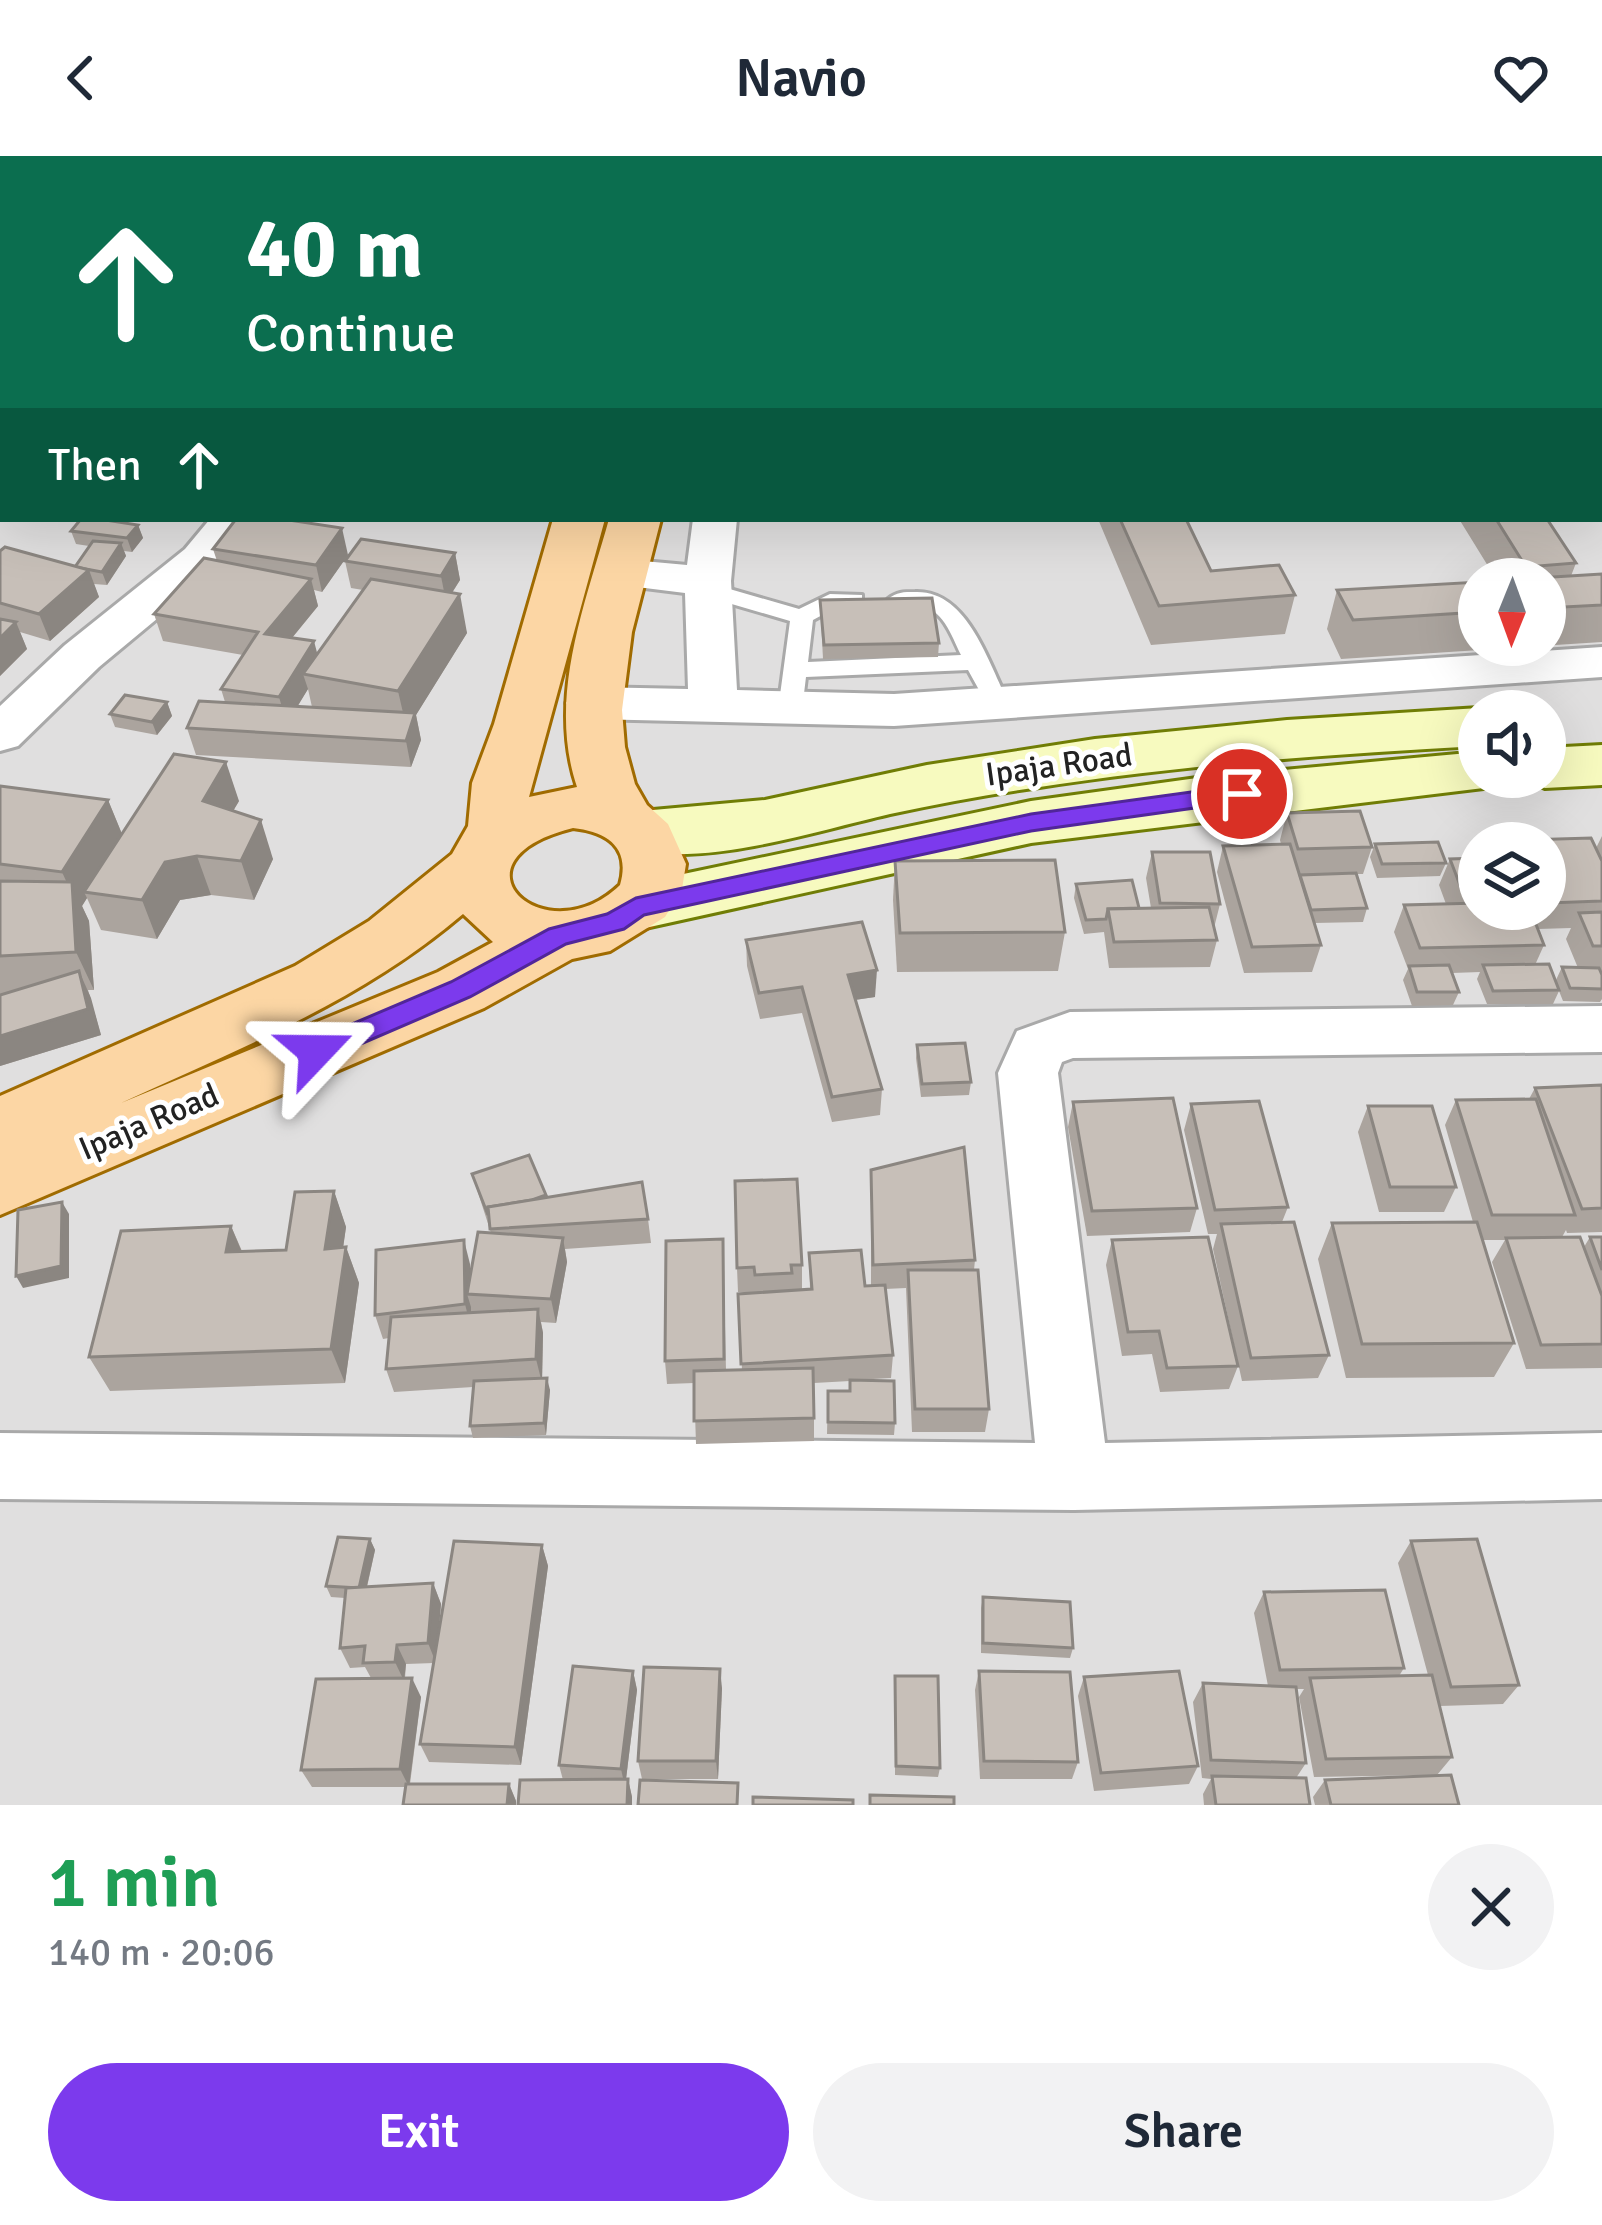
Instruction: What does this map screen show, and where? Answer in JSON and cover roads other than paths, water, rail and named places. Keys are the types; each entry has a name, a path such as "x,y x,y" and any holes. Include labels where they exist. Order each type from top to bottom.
{"main road":[{"path":"578,522 527,716 498,788 477,890 487,908 506,922 559,936 615,922 651,889 657,869 653,849 599,774 591,703 633,522"},
{"path":"1566,723 1602,721"},
{"name":"Ipaja Road","path":"633,825 713,829 967,778 1052,766 1292,736 1458,728"},
{"path":"1566,767 1602,765"},
{"name":"Ipaja Road","path":"636,907 1031,822 1197,799 1458,774"},
{"path":"487,851 520,819 560,808 600,810 633,825"},
{"name":"Ipaja Road","path":"0,1126 318,984 392,938 487,851"},
{"name":"Ipaja Road","path":"0,1186 460,990 559,936"}],"street":[{"path":"0,734 82,656 201,559 231,522"},
{"path":"713,706 708,586 715,522"},
{"path":"621,573 708,586"},
{"path":"591,703 713,706 793,690 1000,689 1602,662"},
{"path":"1000,689 1052,766"},
{"path":"1074,1477 1028,1073 1038,1047 1070,1035 1602,1029"},
{"path":"0,1466 1074,1477 1602,1466"}],"lane":[{"path":"708,586 802,617 830,601 928,598 951,613 1000,689"},
{"path":"793,690 802,617"}]}
